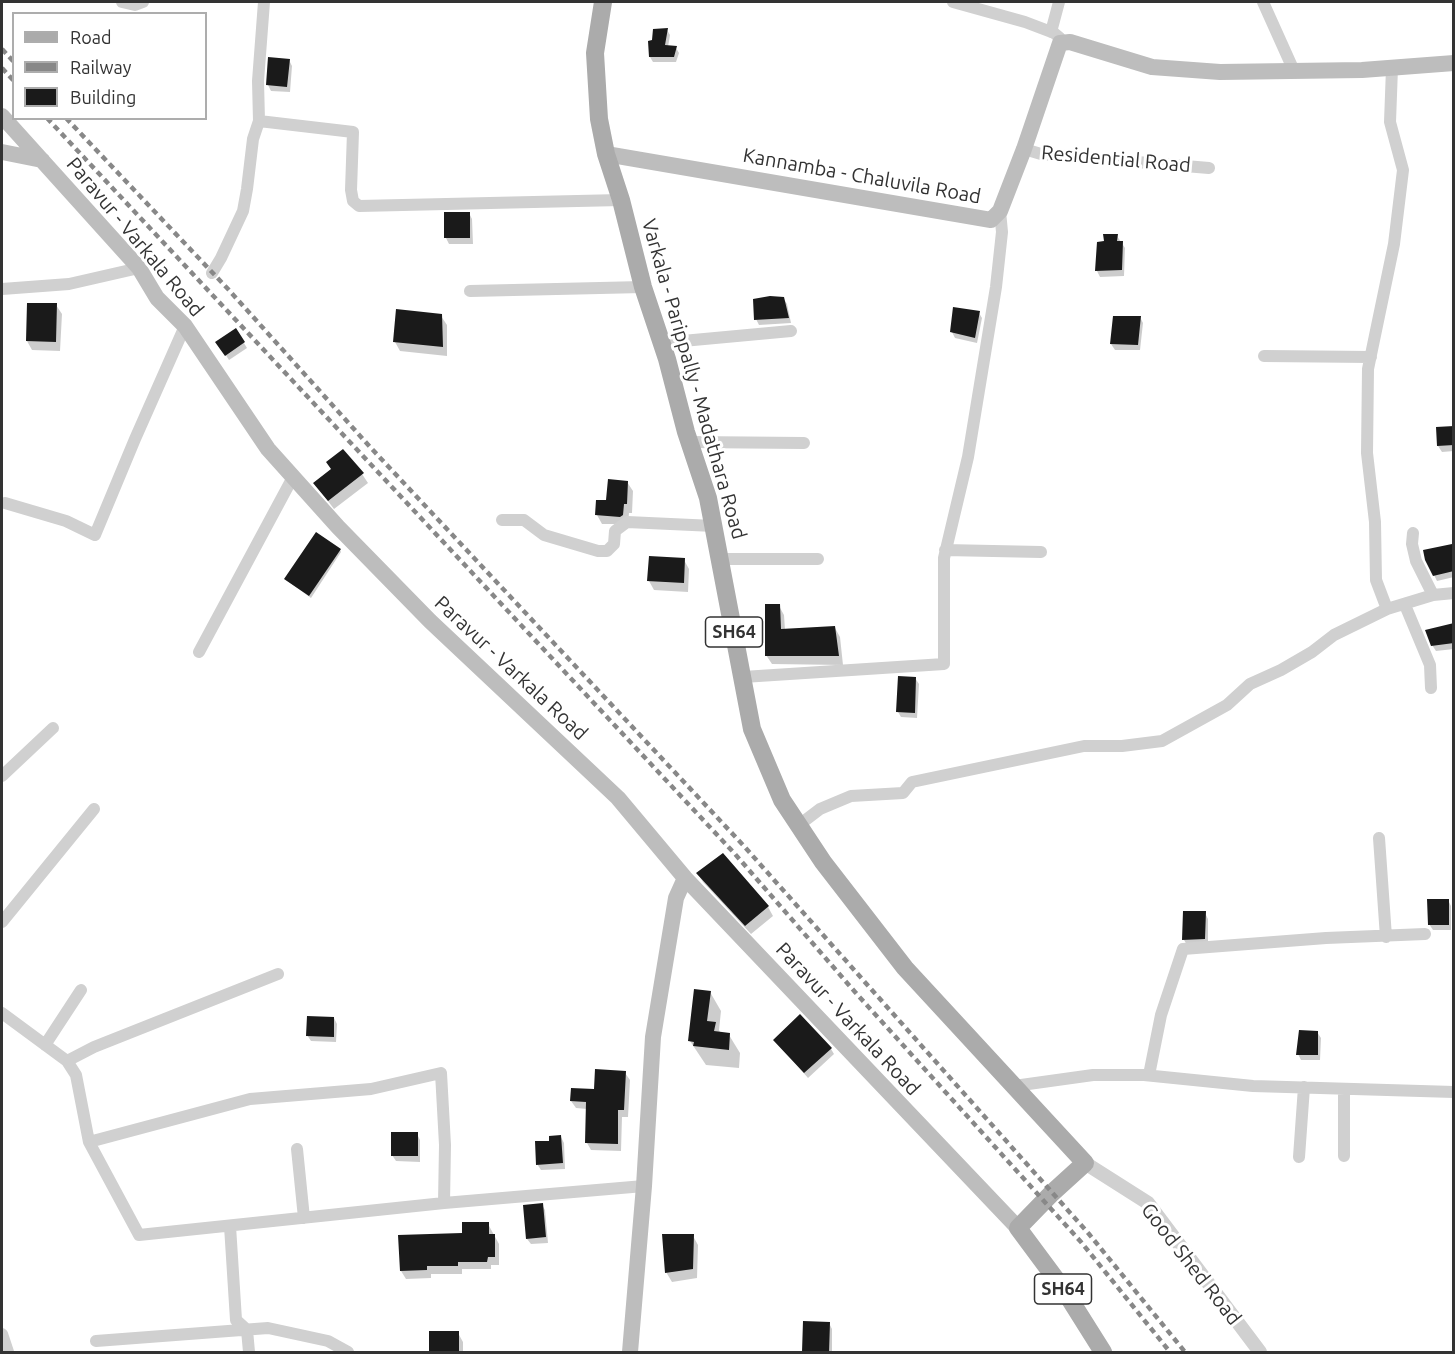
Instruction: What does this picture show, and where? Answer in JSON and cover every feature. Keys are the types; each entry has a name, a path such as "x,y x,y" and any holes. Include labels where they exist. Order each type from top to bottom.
{"main road":[{"name":"Varkala - Parippally - Madathara Road","path":"603,2 595,52 599,119 606,154 621,200 643,287 708,498 752,729 782,800 823,862 905,968 1085,1164"},
{"name":"Kannamba - Chaluvila Road","path":"606,154 991,220 1000,211 1024,149 1055,38"},
{"path":"1055,38 1152,67 1220,72 1392,68 1454,63"},
{"name":"Paravur - Varkala Road","path":"2,116 139,268 157,298 184,326 268,449 338,527 430,621 618,798 685,878 1018,1228"},
{"path":"2,152 42,160"},
{"path":"630,1353 644,1186 653,1036 675,898 685,878"},
{"path":"1018,1228 1052,1193 1085,1164"},
{"name":"SH64","path":"1018,1228 1064,1290 1103,1353"}],"street":[{"path":"122,2 135,5 143,2"},
{"path":"212,273 243,211 253,139 259,121 258,81 264,2"},
{"path":"953,2 1025,22 1055,38 1059,2"},
{"path":"1263,2 1294,71"},
{"path":"1387,609 1376,580 1375,522 1367,453 1368,369 1394,244 1403,170 1390,122 1392,68"},
{"path":"259,121 353,132 351,190 353,201 359,206 621,200"},
{"name":"Residential Road","path":"1024,149 1041,154 1209,168"},
{"path":"743,677 944,664 945,550 957,509 968,457 996,287 1002,232 1000,211"},
{"path":"2,289 69,284 139,268"},
{"path":"470,291 643,287"},
{"path":"5,503 66,521 95,535 184,326"},
{"path":"661,343 791,331"},
{"path":"1264,356 1371,357"},
{"path":"689,442 804,443"},
{"path":"199,652 293,477"},
{"path":"501,520 524,520 544,535 598,551 607,551 614,544 615,531 627,522 714,526"},
{"path":"1413,532 1412,544 1416,561 1432,595"},
{"path":"945,550 1041,552"},
{"path":"721,559 818,559"},
{"path":"799,825 820,809 851,796 903,793 912,782 1084,746 1122,746 1162,741 1227,705 1250,684 1298,660 1334,634 1387,609 1432,595 1454,593"},
{"path":"1405,605 1430,665 1431,688"},
{"path":"2,776 53,728"},
{"path":"2,922 94,809"},
{"path":"1379,838 1386,937"},
{"path":"1149,1075 1161,1015 1183,949 1326,938 1425,934"},
{"path":"67,1061 94,1047 278,974"},
{"path":"45,1045 81,990"},
{"path":"2,1013 67,1061 76,1075 89,1142 139,1235 444,1203 644,1186"},
{"path":"89,1142 250,1099 371,1089 441,1073 445,1145 444,1203"},
{"path":"1014,1086 1093,1076 1149,1075 1253,1086 1454,1092"},
{"path":"1299,1157 1304,1088"},
{"path":"1344,1089 1344,1156"},
{"path":"297,1149 304,1218"},
{"name":"Good Shed Road","path":"1085,1164 1148,1203 1260,1353"},
{"path":"230,1226 236,1320 247,1330 249,1353"},
{"path":"96,1341 268,1328 328,1341 348,1353"},
{"path":"2,1334 8,1353"}],"building":[{"path":"668,28 665,45 677,46 674,57 649,57 648,41 652,40 653,29"},
{"path":"268,57 290,59 287,87 266,85"},
{"path":"444,212 470,212 470,238 444,238"},
{"path":"1103,234 1118,234 1117,241 1123,241 1122,270 1095,271 1097,242 1104,241"},
{"path":"770,296 784,297 789,318 754,320 753,299"},
{"path":"27,303 57,303 56,342 26,341"},
{"path":"953,307 980,311 975,338 950,332"},
{"path":"396,309 442,314 443,347 393,342"},
{"path":"1113,316 1141,316 1138,345 1110,344"},
{"path":"236,328 245,342 225,356 215,342"},
{"path":"1454,426 1454,445 1437,446 1436,427"},
{"path":"343,449 364,473 328,501 313,483 331,469 326,462"},
{"path":"608,479 628,481 627,504 624,504 623,515 620,517 595,515 596,500 606,500"},
{"path":"316,532 341,549 309,596 284,579"},
{"path":"1452,544 1454,571 1433,576 1423,550"},
{"path":"649,556 685,558 684,583 647,581"},
{"path":"765,604 780,604 781,629 835,626 839,656 765,656"},
{"path":"1454,623 1454,643 1431,646 1425,630"},
{"path":"898,676 916,677 915,713 896,712"},
{"path":"723,853 769,906 745,926 696,873"},
{"path":"1427,899 1449,899 1449,925 1428,925"},
{"path":"1183,911 1206,911 1205,939 1182,940"},
{"path":"694,989 711,991 707,1021 716,1022 714,1031 730,1033 729,1050 693,1046 694,1042 688,1041"},
{"path":"800,1014 832,1048 804,1073 773,1040"},
{"path":"307,1016 334,1017 334,1037 306,1036"},
{"path":"1299,1030 1318,1031 1318,1055 1296,1055"},
{"path":"595,1069 626,1071 624,1110 618,1110 618,1144 585,1143 586,1102 570,1101 571,1088 594,1089"},
{"path":"391,1132 418,1132 418,1156 391,1156"},
{"path":"561,1135 563,1163 536,1165 535,1141 549,1141 549,1136"},
{"path":"543,1203 546,1237 526,1239 523,1205"},
{"path":"462,1222 489,1222 489,1234 495,1234 495,1257 488,1257 487,1262 458,1262 458,1266 427,1266 427,1270 400,1271 398,1235 462,1233"},
{"path":"662,1234 694,1234 693,1269 665,1273"},
{"path":"803,1321 830,1322 829,1353 802,1352"},
{"path":"429,1331 459,1331 459,1353 429,1353"}],"railway":[{"path":"2,49 12,60"},
{"path":"2,68 12,79"},
{"path":"49,120 735,854 855,992 1081,1242 1170,1352"},
{"path":"68,120 228,289 371,448 743,845 1089,1234 1185,1352"}]}
